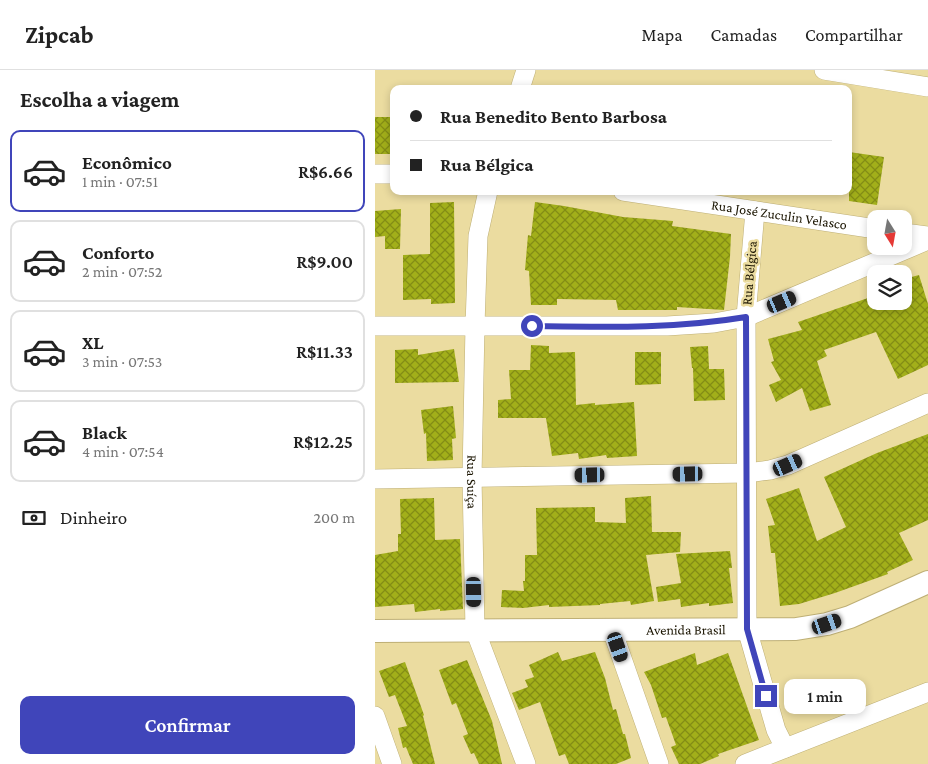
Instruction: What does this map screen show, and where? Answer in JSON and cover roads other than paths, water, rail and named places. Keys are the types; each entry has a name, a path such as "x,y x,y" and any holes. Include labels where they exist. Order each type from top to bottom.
{"street":[{"path":"521,85 526,70"},
{"path":"824,70 928,87"},
{"path":"375,174 390,174"},
{"name":"Rua Suíça","path":"487,195 478,236 475,326 472,477 475,630 526,764"},
{"name":"Rua José Zuculin Velasco","path":"649,195 867,228"},
{"name":"Rua Bélgica","path":"755,211 746,317 747,629 776,730 785,748"},
{"path":"913,234 928,236"},
{"path":"375,326 667,326 746,317 928,240"},
{"path":"375,479 747,473 770,470 788,465 928,403"},
{"name":"Avenida Brasil","path":"375,631 796,629 827,624 850,617 928,582"},
{"path":"612,630 659,764"},
{"path":"745,764 928,692"},
{"path":"375,716 392,764"}]}
